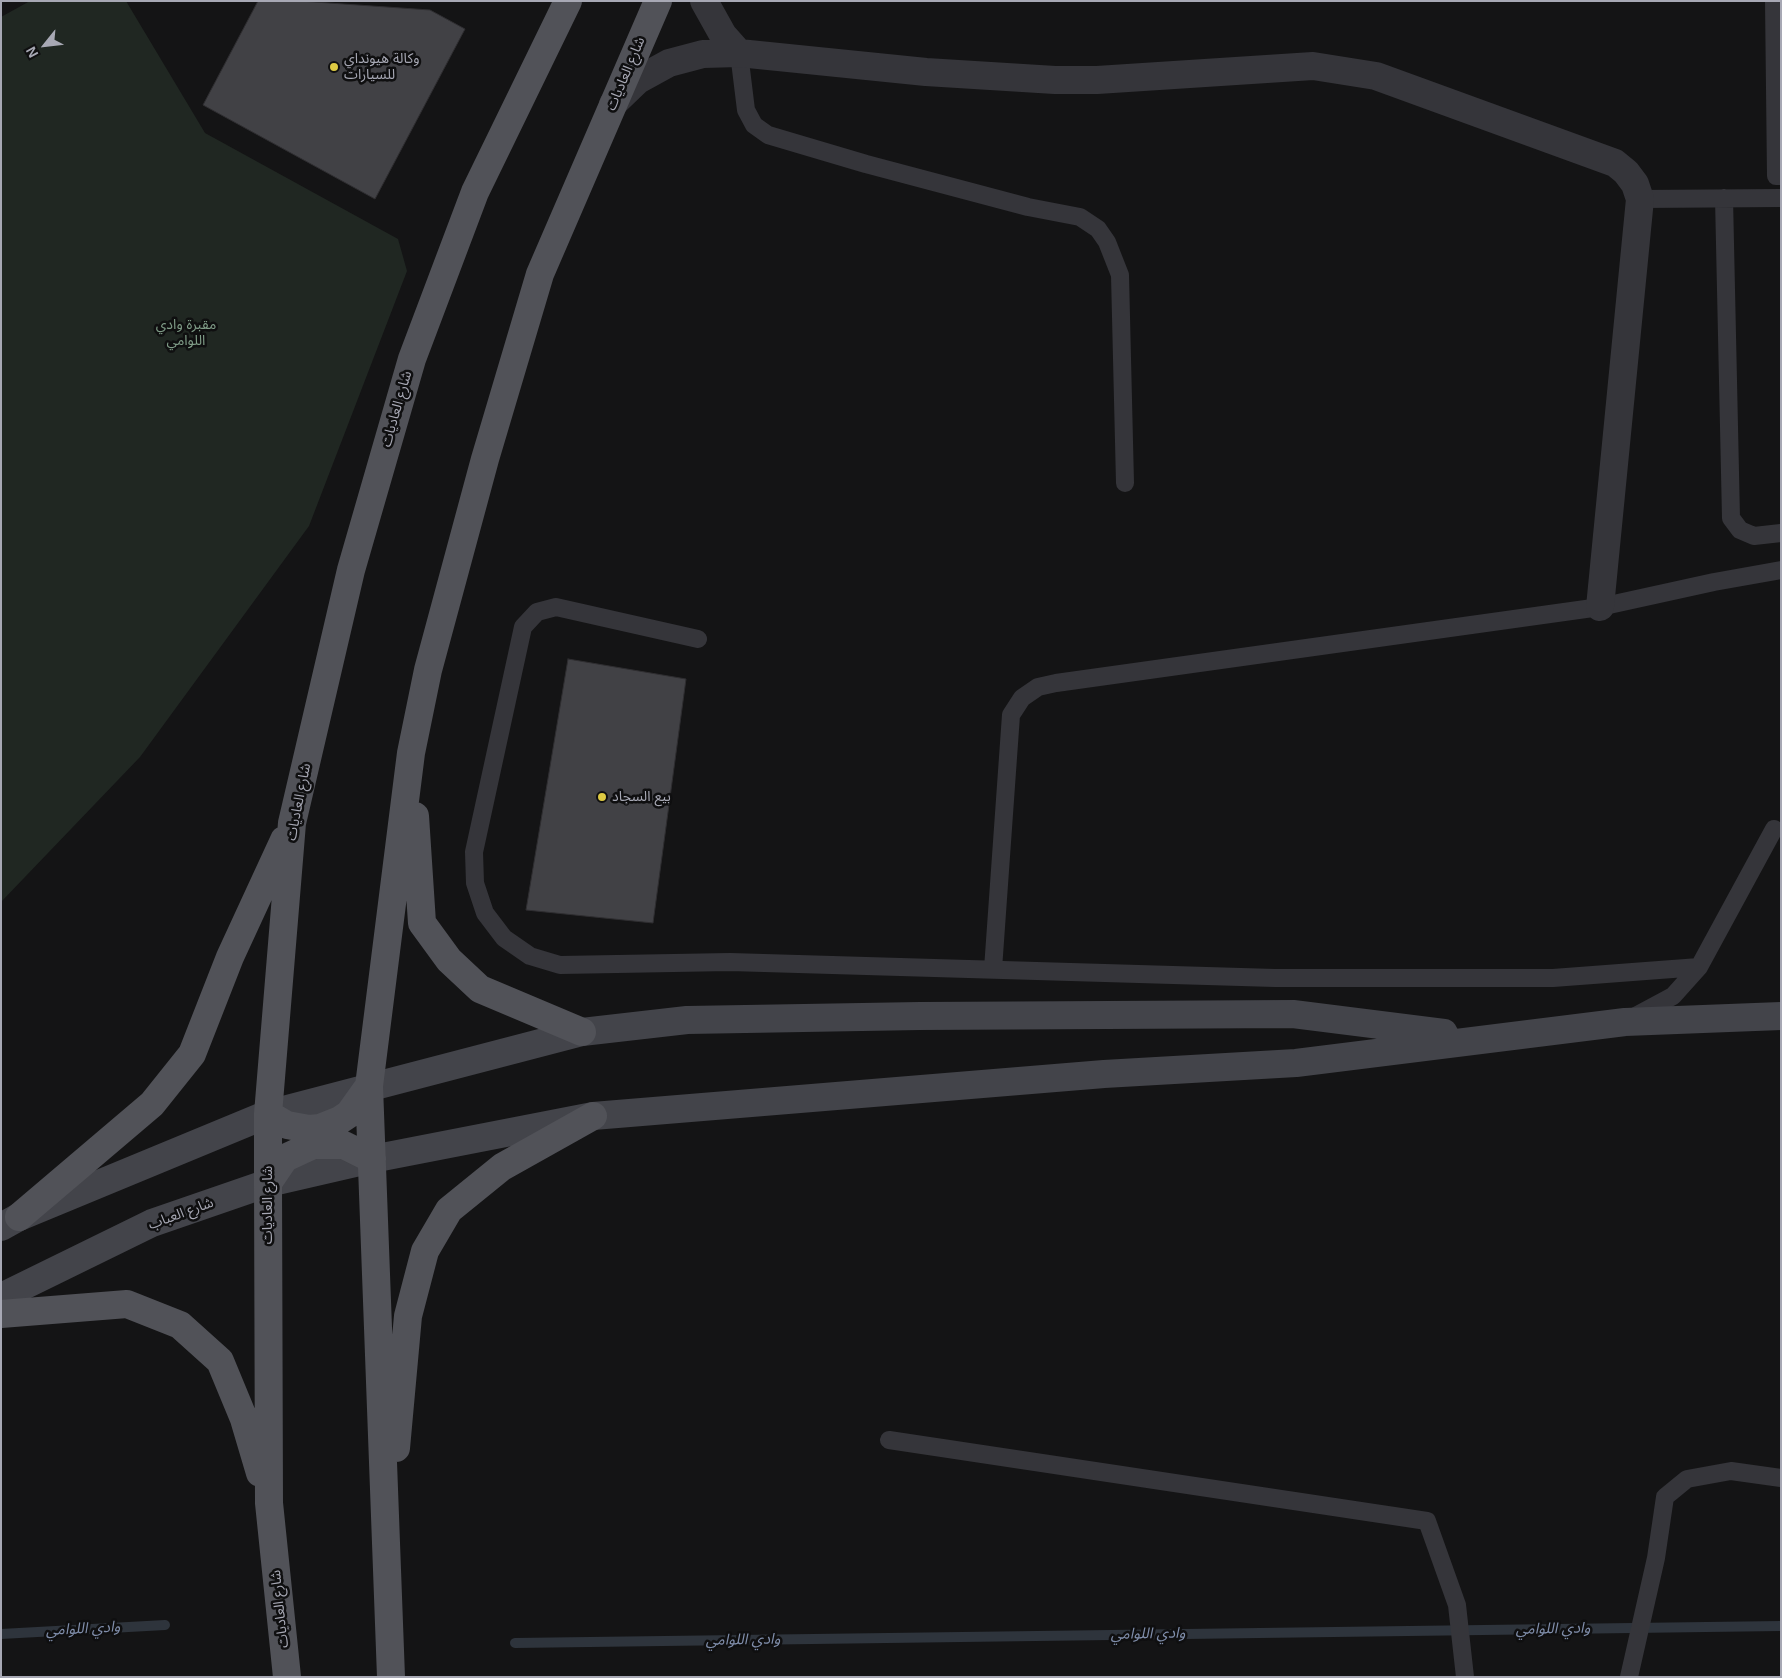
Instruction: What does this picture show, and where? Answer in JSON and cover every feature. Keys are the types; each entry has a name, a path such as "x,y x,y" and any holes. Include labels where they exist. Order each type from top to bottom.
{"main road":[{"name":"شارع العاديات","path":"287,1677 269,1503 268,1114 292,822 351,570 412,359 475,192 568,1"},
{"name":"شارع العاديات","path":"391,1677 385,1562 369,1086 411,753 439,632 485,459 540,274 658,1"},
{"path":"411,753 422,923 449,960 480,989 582,1032"},
{"path":"10,1222 152,1104 192,1054 230,957 292,822"},
{"path":"268,1114 287,1125 320,1128 331,1125 349,1114 369,1086"},
{"path":"385,1562 408,1316 425,1251 449,1210 502,1167 593,1116"},
{"path":"268,1183 285,1158 313,1145 344,1144 372,1159"},
{"path":"1,1314 127,1304 180,1325 220,1360 244,1419 269,1503"}],"street":[{"path":"704,1 724,35 739,54"},
{"path":"613,104 638,80 669,63 703,54 739,54 926,72 1054,80 1097,80 1313,66 1376,76 1615,163 1626,172 1635,184 1640,199 1600,607"},
{"path":"369,1086 582,1032 696,1020 920,1016 1293,1014 1483,1038"},
{"path":"372,1159 593,1116 1104,1074 1296,1063 1483,1038 1625,1022 1781,1016"},
{"path":"10,1222 268,1114"},
{"name":"شارع العباب","path":"1,1297 152,1223 268,1183"}],"lane":[{"path":"1774,1 1776,176 1781,176"},
{"path":"739,54 746,110 754,125 768,135 866,164 1028,207 1080,217 1098,229 1107,242 1120,275 1125,483"},
{"path":"1724,198 1731,518 1740,530 1754,536 1781,533"},
{"path":"1640,199 1781,198"},
{"path":"993,969 1012,714 1022,698 1038,687 1600,607 1714,582 1781,570"},
{"path":"698,639 556,606 537,612 524,627 474,852 475,883 485,913 504,938 530,956 560,966 730,962 1275,978 1553,978 1699,967"},
{"path":"1625,1022 1673,996 1699,967 1774,829"},
{"path":"889,1440 1427,1521 1458,1605 1465,1677"},
{"path":"1629,1677 1656,1558 1665,1497 1687,1479 1731,1471 1781,1478"}],"green space":[{"name":"مقبرة وادي اللوامي","path":"30,1 126,1 205,133 398,239 407,271 309,526 140,757 1,902 1,17"}],"building":[{"name":"وكالة هيونداي للسيارات","path":"258,1 300,1 430,10 465,29 375,199 203,105"},
{"path":"568,659 686,679 653,923 526,910"}],"waterway":[{"name":"وادي اللوامي","path":"1,1634 165,1625"},
{"name":"وادي اللوامي","path":"515,1643 1781,1626"}],"place":[{"name":"وكالة هيونداي للسيارات","path":"334,67"},
{"name":"بيع السجاد","path":"602,797"}]}
